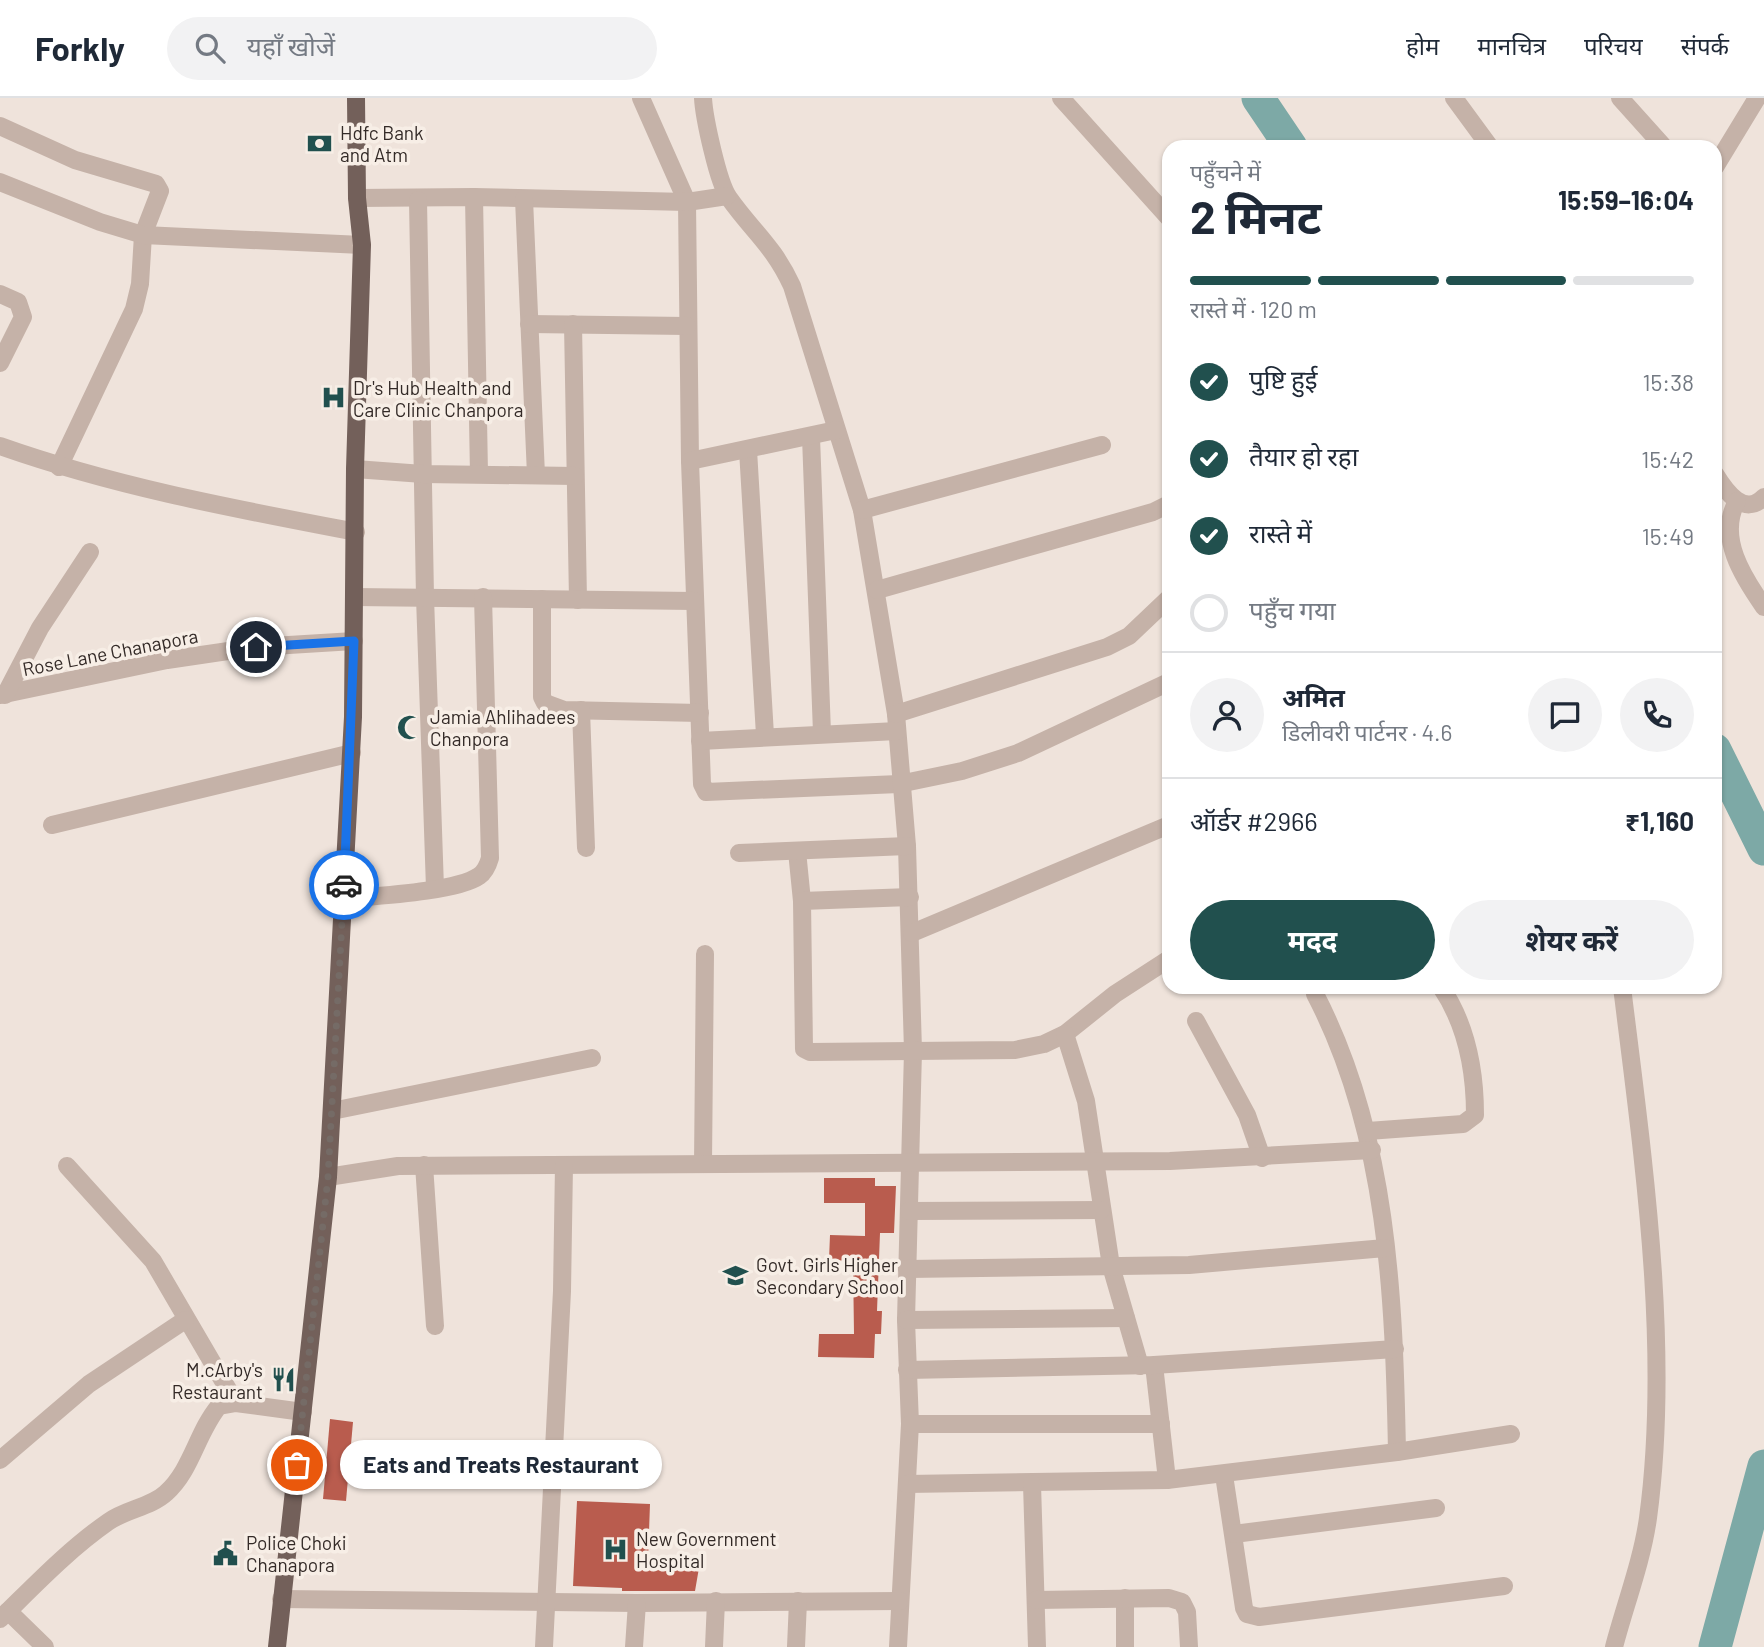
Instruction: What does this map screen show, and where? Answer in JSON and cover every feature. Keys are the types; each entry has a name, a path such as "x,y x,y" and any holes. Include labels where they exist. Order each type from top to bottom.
{"main road":[{"path":"277,1647 328,1177 352,753 355,469 362,245 357,198 356,98"}],"street":[{"path":"641,98 687,202 687,326 694,601 702,784 706,792 711,794 899,784 993,763 1162,684"},
{"path":"703,98 704,115 727,196 780,260 792,286 862,510 877,590 896,722 912,933 913,1051 906,1320 910,1424 898,1647"},
{"path":"1061,98 1162,210"},
{"path":"1454,98 1485,140"},
{"path":"1620,98 1658,140"},
{"path":"1722,156 1757,98"},
{"path":"0,126 75,160 156,184 160,191 143,234 137,300 60,467"},
{"path":"0,182 100,222 143,234 362,245"},
{"path":"357,198 418,200 474,197 687,202 727,196"},
{"path":"474,197 479,474"},
{"path":"524,199 536,475"},
{"path":"418,200 425,597 435,888"},
{"path":"0,294 18,302 23,317 0,363"},
{"path":"529,324 687,326"},
{"path":"573,324 578,600"},
{"path":"690,461 836,430"},
{"path":"811,437 822,733"},
{"path":"862,510 1102,445"},
{"path":"0,446 60,467 209,504 356,532"},
{"path":"748,450 765,736"},
{"path":"355,469 423,474 575,476"},
{"path":"1722,483 1737,502 1747,507 1757,505 1764,498"},
{"path":"1737,502 1728,529 1730,544 1764,607"},
{"path":"877,590 1162,508"},
{"path":"2,695 40,628 90,552"},
{"path":"354,597 694,601"},
{"path":"343,899 435,888 480,876 490,858 483,597"},
{"path":"542,599 542,697 554,709 700,713"},
{"path":"700,740 822,733 896,722 1107,647 1129,636 1162,605"},
{"name":"Rose Lane Chanapora","path":"2,695 167,660 256,647 354,641"},
{"path":"581,710 586,848"},
{"path":"52,825 352,753"},
{"path":"912,933 1162,828"},
{"path":"739,853 907,846"},
{"path":"797,851 803,901 800,908 804,1049 810,1052 1015,1050 1044,1044 1065,1034 1115,994 1162,964"},
{"path":"803,901 910,897"},
{"path":"703,1164 705,954"},
{"path":"1315,994 1348,1066 1372,1150 1395,1349 1397,1452"},
{"path":"1368,1131 1463,1124 1475,1115 1466,1045 1454,1006 1446,994"},
{"path":"1614,1647 1647,1521 1656,1430 1652,1261 1623,994"},
{"path":"1196,1021 1247,1115 1262,1158"},
{"path":"1065,1034 1086,1101 1111,1266 1126,1318 1147,1365 1160,1424 1167,1480"},
{"path":"332,1111 592,1058"},
{"path":"328,1177 387,1167 424,1165 1262,1158 1372,1150"},
{"path":"544,1647 562,1291 564,1164"},
{"path":"424,1165 435,1326"},
{"path":"67,1166 153,1261 236,1404"},
{"path":"909,1211 1101,1210"},
{"path":"907,1269 1189,1265 1385,1248"},
{"path":"906,1320 1126,1318"},
{"path":"1,1458 89,1384 185,1320"},
{"path":"907,1370 1147,1365 1395,1349"},
{"path":"45,1647 4,1615 56,1562 109,1521 165,1494 184,1471 213,1412 219,1406 236,1404 303,1412"},
{"path":"910,1424 1160,1424"},
{"path":"907,1484 1167,1480 1397,1452 1511,1434"},
{"path":"1224,1475 1247,1614 1259,1617 1504,1586"},
{"path":"1032,1484 1037,1647"},
{"path":"1234,1534 1436,1508"},
{"path":"1125,1598 1125,1647"},
{"path":"1036,1600 1169,1598 1182,1602 1187,1612 1189,1647"},
{"path":"281,1600 637,1603 900,1601"},
{"path":"715,1647 716,1601"},
{"path":"796,1647 798,1601"},
{"path":"634,1647 637,1603"}],"building":[{"path":"824,1178 875,1178 875,1186 896,1186 894,1233 880,1233 877,1311 882,1311 881,1334 875,1334 874,1358 818,1357 819,1334 854,1334 853,1261 829,1260 830,1235 865,1236 865,1203 824,1203"},
{"path":"330,1419 353,1422 346,1501 323,1499"},
{"path":"577,1501 650,1504 648,1560 700,1562 695,1591 622,1591 622,1588 573,1586"}],"waterway":[{"path":"1258,98 1286,140"},
{"path":"1722,764 1764,849"},
{"path":"1715,1647 1764,1466"}],"way so far":[{"path":"297,1465 328,1177 344,885"}],"place":[{"name":"Hdfc Bank and Atm","path":"320,143"},
{"name":"Dr's Hub Health and Care Clinic Chanpora","path":"333,398"},
{"name":"Jamia Ahlihadees Chanpora","path":"410,727"},
{"name":"Govt. Girls Higher Secondary School","path":"736,1275"},
{"name":"M.cArby's Restaurant","path":"283,1380"},
{"name":"Eats and Treats Restaurant","path":"297,1465"},
{"name":"New Government Hospital","path":"616,1549"},
{"name":"Police Choki Chanapora","path":"226,1553"}],"route":[{"path":"256,647 354,641 354,717 344,885"}]}
